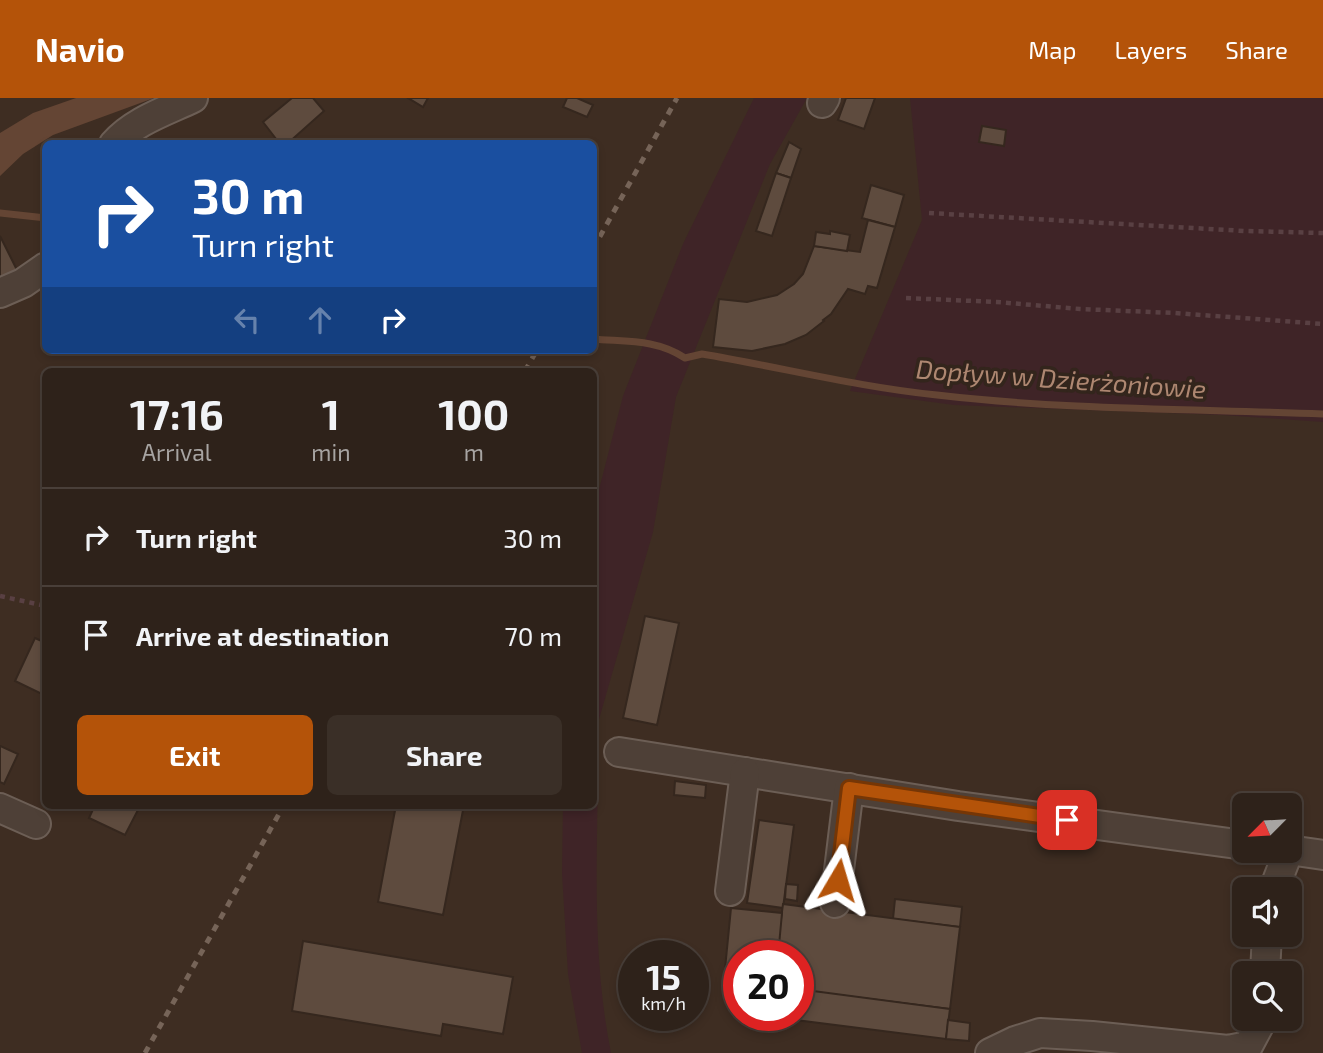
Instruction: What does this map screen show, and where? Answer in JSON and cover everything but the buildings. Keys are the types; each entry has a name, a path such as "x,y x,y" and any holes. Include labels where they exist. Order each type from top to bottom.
{"street":[{"path":"117,140 143,121 193,98"},
{"path":"0,293 23,283 42,270"},
{"path":"619,752 958,806 1232,843"},
{"path":"730,891 745,772"},
{"path":"835,903 849,788"},
{"path":"0,808 36,824"},
{"path":"1302,852 1323,855"},
{"path":"990,1053 1040,1033 1228,1050 1248,1046 1256,1031"}],"path":[{"path":"929,213 1323,233"},
{"path":"906,298 1323,324"},
{"path":"0,596 42,605"}],"shaded area":[{"path":"76,98 154,98 42,140 0,176 0,133 33,113"},
{"path":"754,98 807,98 770,164 676,397 653,532 597,726 597,497 623,396 683,244"},
{"path":"910,98 1323,98 1323,422 1221,415 954,405 850,391 922,220"},
{"path":"598,767 598,946 611,1053 582,1053 568,974 562,873 563,809 597,809"}],"waterway":[{"name":"Dopływ w Dzierżoniowie","path":"0,213 42,218"},
{"name":"Dopływ w Dzierżoniowie","path":"597,339 652,344 685,358 702,354 848,382 985,400 1323,414"}],"railway":[{"path":"597,242 677,98"},
{"path":"527,368 535,354"},
{"path":"145,1053 282,809"}],"route":[{"path":"838,880 849,788 1067,820"}]}
